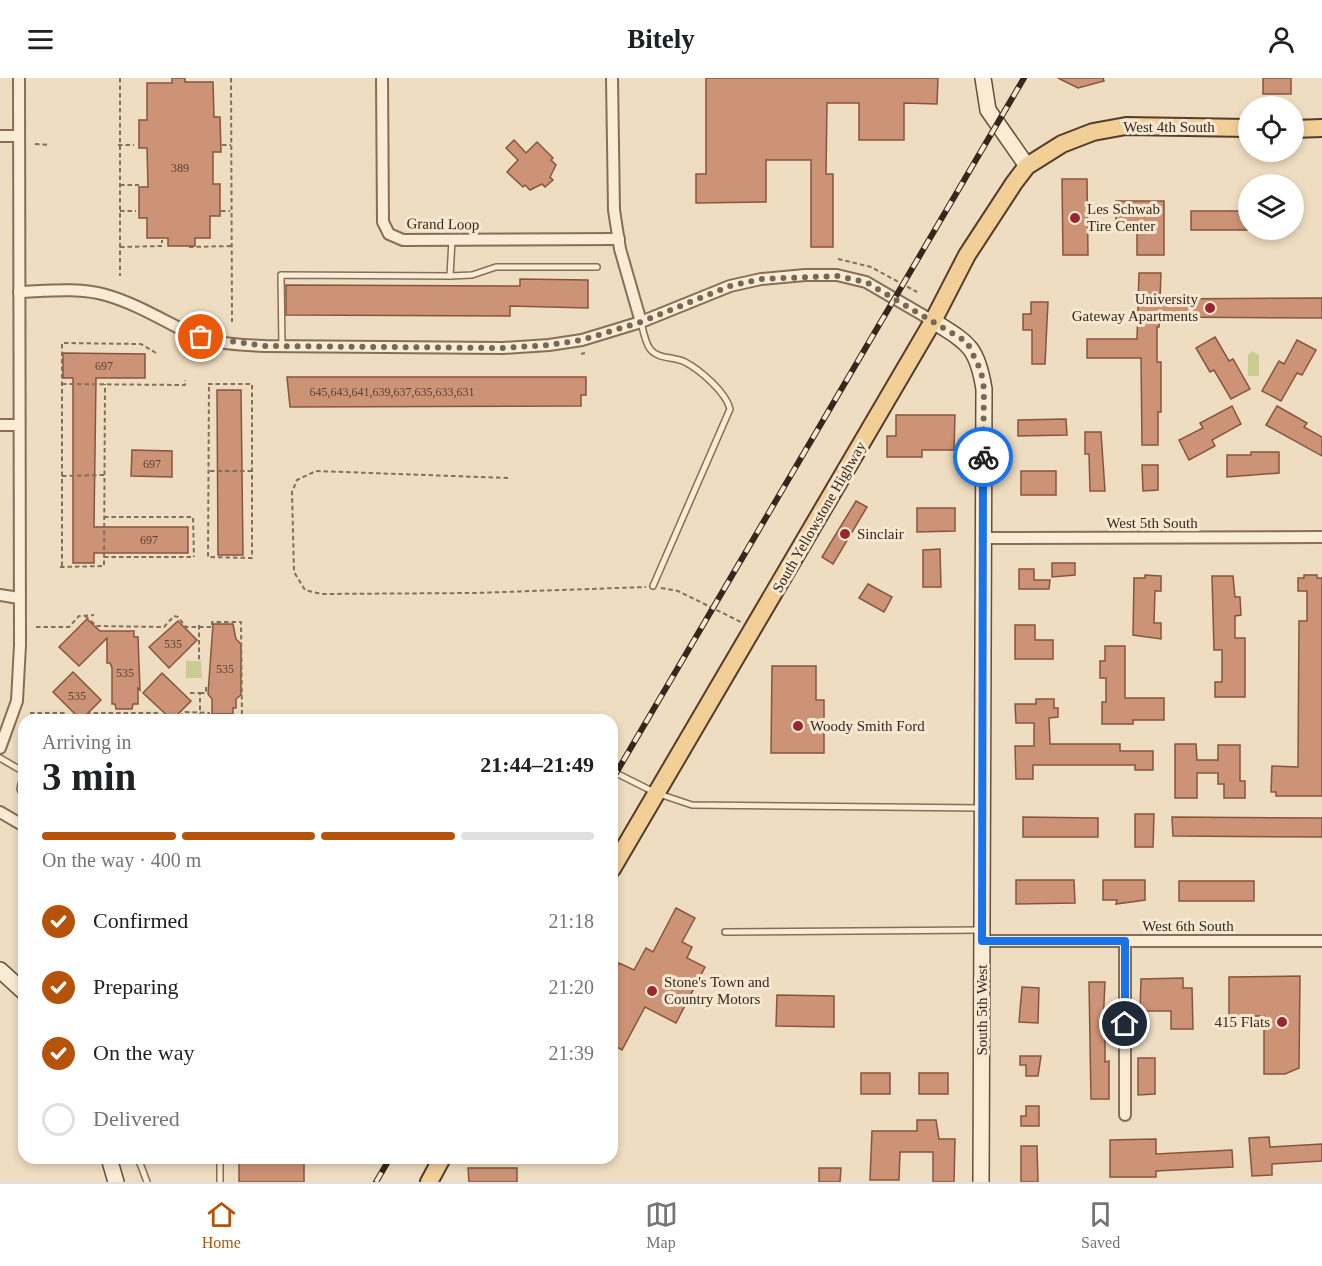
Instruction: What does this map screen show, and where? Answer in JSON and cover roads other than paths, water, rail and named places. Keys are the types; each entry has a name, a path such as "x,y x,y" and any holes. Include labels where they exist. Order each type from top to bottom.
{"main road":[{"name":"West 4th South","path":"1027,166 1062,144 1093,132 1126,126 1238,128"},
{"path":"1304,129 1322,128"},
{"name":"South Yellowstone Highway","path":"618,859 933,321 993,212 1027,166"},
{"path":"429,1182 439,1164"}],"street":[{"path":"0,748 17,701 20,598 19,78"},
{"name":"Grand Loop","path":"382,78 383,222 389,234 403,240 619,239"},
{"path":"612,78 614,210 619,239 641,322"},
{"path":"982,78 988,110 1027,166"},
{"path":"0,136 19,136"},
{"path":"19,292 85,291 106,295 155,314 194,335 232,344 282,346 503,348 549,345 582,340 641,322 730,286 761,279 805,275 837,276 866,282 933,321"},
{"name":"South 5th West","path":"933,321 967,342 981,371 984,389 981,1182"},
{"path":"0,425 19,425"},
{"name":"West 5th South","path":"982,538 1322,537"},
{"path":"0,595 20,598"},
{"path":"0,812 18,822"},
{"name":"West 6th South","path":"982,936 1125,941 1322,941"},
{"path":"1125,941 1125,1115"},
{"path":"0,970 18,987"},
{"path":"111,1164 116,1182"}],"lane":[{"path":"450,276 452,240"},
{"path":"282,346 281,275 450,276 472,275 496,267 597,267"},
{"path":"641,322 648,347 653,352 661,357 683,361 697,370 727,402 730,410 653,586"},
{"path":"0,758 18,768"},
{"path":"618,774 656,793 693,805 982,808"},
{"path":"725,932 982,936"},
{"path":"140,1164 147,1182"},
{"path":"220,1164 220,1182"}],"railway":[{"path":"618,770 1024,78"},
{"path":"376,1182 386,1164"}],"place":[{"name":"Les Schwab Tire Center","path":"1075,218"},
{"name":"University Gateway Apartments","path":"1210,308"},
{"name":"Sinclair","path":"845,534"},
{"name":"Woody Smith Ford","path":"798,726"},
{"name":"Stone's Town and Country Motors","path":"652,991"},
{"name":"415 Flats","path":"1282,1022"}]}
